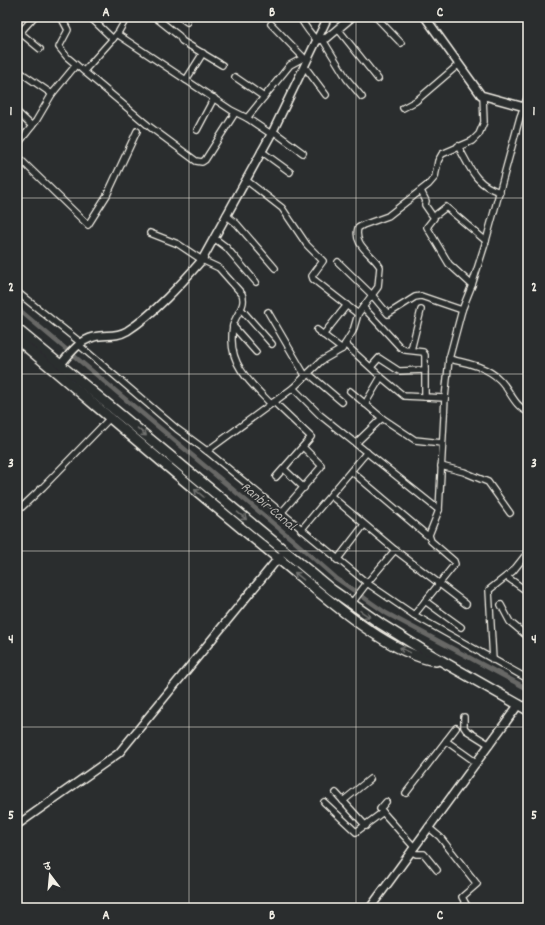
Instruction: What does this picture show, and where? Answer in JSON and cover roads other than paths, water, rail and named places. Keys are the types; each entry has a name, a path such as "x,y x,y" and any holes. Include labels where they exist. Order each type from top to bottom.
{"highway":[{"path":"17,329 96,404 328,600 389,643 422,659 444,663"},
{"path":"17,339 58,369 284,551 353,601 444,663 525,708"}],"street":[{"path":"34,17 18,33 40,49"},
{"path":"61,17 68,30 59,47 76,65 150,127 199,162 205,160 235,113"},
{"path":"90,17 115,36 186,80 235,113 272,132 303,152"},
{"path":"84,71 115,36 127,17"},
{"path":"155,17 179,36 182,41 222,65"},
{"path":"180,17 187,22"},
{"path":"299,17 313,37 320,40 346,79 362,97"},
{"path":"58,369 66,358 80,344 94,337 116,336 141,321 188,276 202,260 272,132 305,62 320,40 328,17"},
{"path":"320,40 338,29 352,17"},
{"path":"376,17 401,43"},
{"path":"207,451 293,388 321,361 343,347 353,331 358,314 378,287 380,267 359,241 357,235 358,228 362,225 388,216 421,191 432,181 442,154 472,141 481,130 485,113 483,96 458,64 425,17"},
{"path":"271,24 305,62 326,95"},
{"path":"338,29 378,79"},
{"path":"186,80 203,53"},
{"path":"247,118 290,65 305,62"},
{"path":"403,108 416,101 458,64"},
{"path":"17,145 32,126 52,94 76,65"},
{"path":"17,70 52,94"},
{"path":"235,78 264,97"},
{"path":"483,96 526,108"},
{"path":"429,537 439,510 444,398 449,359 462,310 472,285 486,240 520,117 526,108 528,96"},
{"path":"197,130 214,98"},
{"path":"17,112 32,126"},
{"path":"17,156 88,225 107,195 137,131"},
{"path":"458,146 483,185 500,192"},
{"path":"261,151 290,172"},
{"path":"246,180 282,208 307,245 323,261 312,276 313,280 358,314"},
{"path":"421,191 426,201 425,205 434,218 428,227 449,264 472,285"},
{"path":"437,214 446,207 486,240"},
{"path":"226,215 237,224 275,268"},
{"path":"150,233 178,244 202,260 219,268 242,294 244,299 241,310 233,326 232,347 236,363 272,403 310,435 311,438 276,477"},
{"path":"214,238 226,247 256,282"},
{"path":"338,262 372,295 388,314 415,297 421,296 462,310"},
{"path":"17,292 80,344 177,429 207,451 337,560 367,583 414,615 528,679"},
{"path":"323,335 348,305"},
{"path":"363,307 392,340 402,349 422,351 424,353 425,397"},
{"path":"241,310 272,344"},
{"path":"410,350 421,310"},
{"path":"268,312 308,375 342,402"},
{"path":"233,326 256,352"},
{"path":"317,330 371,367 402,395 444,398"},
{"path":"371,367 379,358 398,371 425,370"},
{"path":"449,359 486,369 498,378 520,407 528,412"},
{"path":"365,404 381,377"},
{"path":"293,388 320,415 439,510"},
{"path":"350,391 382,418 415,440 442,443"},
{"path":"17,509 22,507 43,487 111,417"},
{"path":"356,444 382,418"},
{"path":"281,513 322,466 303,447"},
{"path":"301,530 352,471 366,452"},
{"path":"441,466 463,471 492,484 510,513"},
{"path":"284,469 304,488"},
{"path":"352,471 429,537 435,545 455,562 455,565 440,585 414,615"},
{"path":"331,496 395,550 466,604"},
{"path":"337,560 364,525"},
{"path":"353,601 395,550"},
{"path":"17,825 119,753 284,551"},
{"path":"493,660 489,594 491,587 507,577 528,552"},
{"path":"507,577 528,592"},
{"path":"425,601 461,627"},
{"path":"501,605 510,622 528,637"},
{"path":"370,908 431,830 490,745 525,708"},
{"path":"464,717 465,728 490,745"},
{"path":"406,793 456,728"},
{"path":"446,741 477,763"},
{"path":"343,801 370,779"},
{"path":"336,793 366,826"},
{"path":"324,802 355,831 358,831 366,826 383,812"},
{"path":"386,802 380,808 414,852 424,854 437,870"},
{"path":"431,830 450,848 477,884 462,897 468,908"}],"waterway":[{"name":"Ranbir Canal","path":"17,308 336,578 386,613 528,689"}]}
